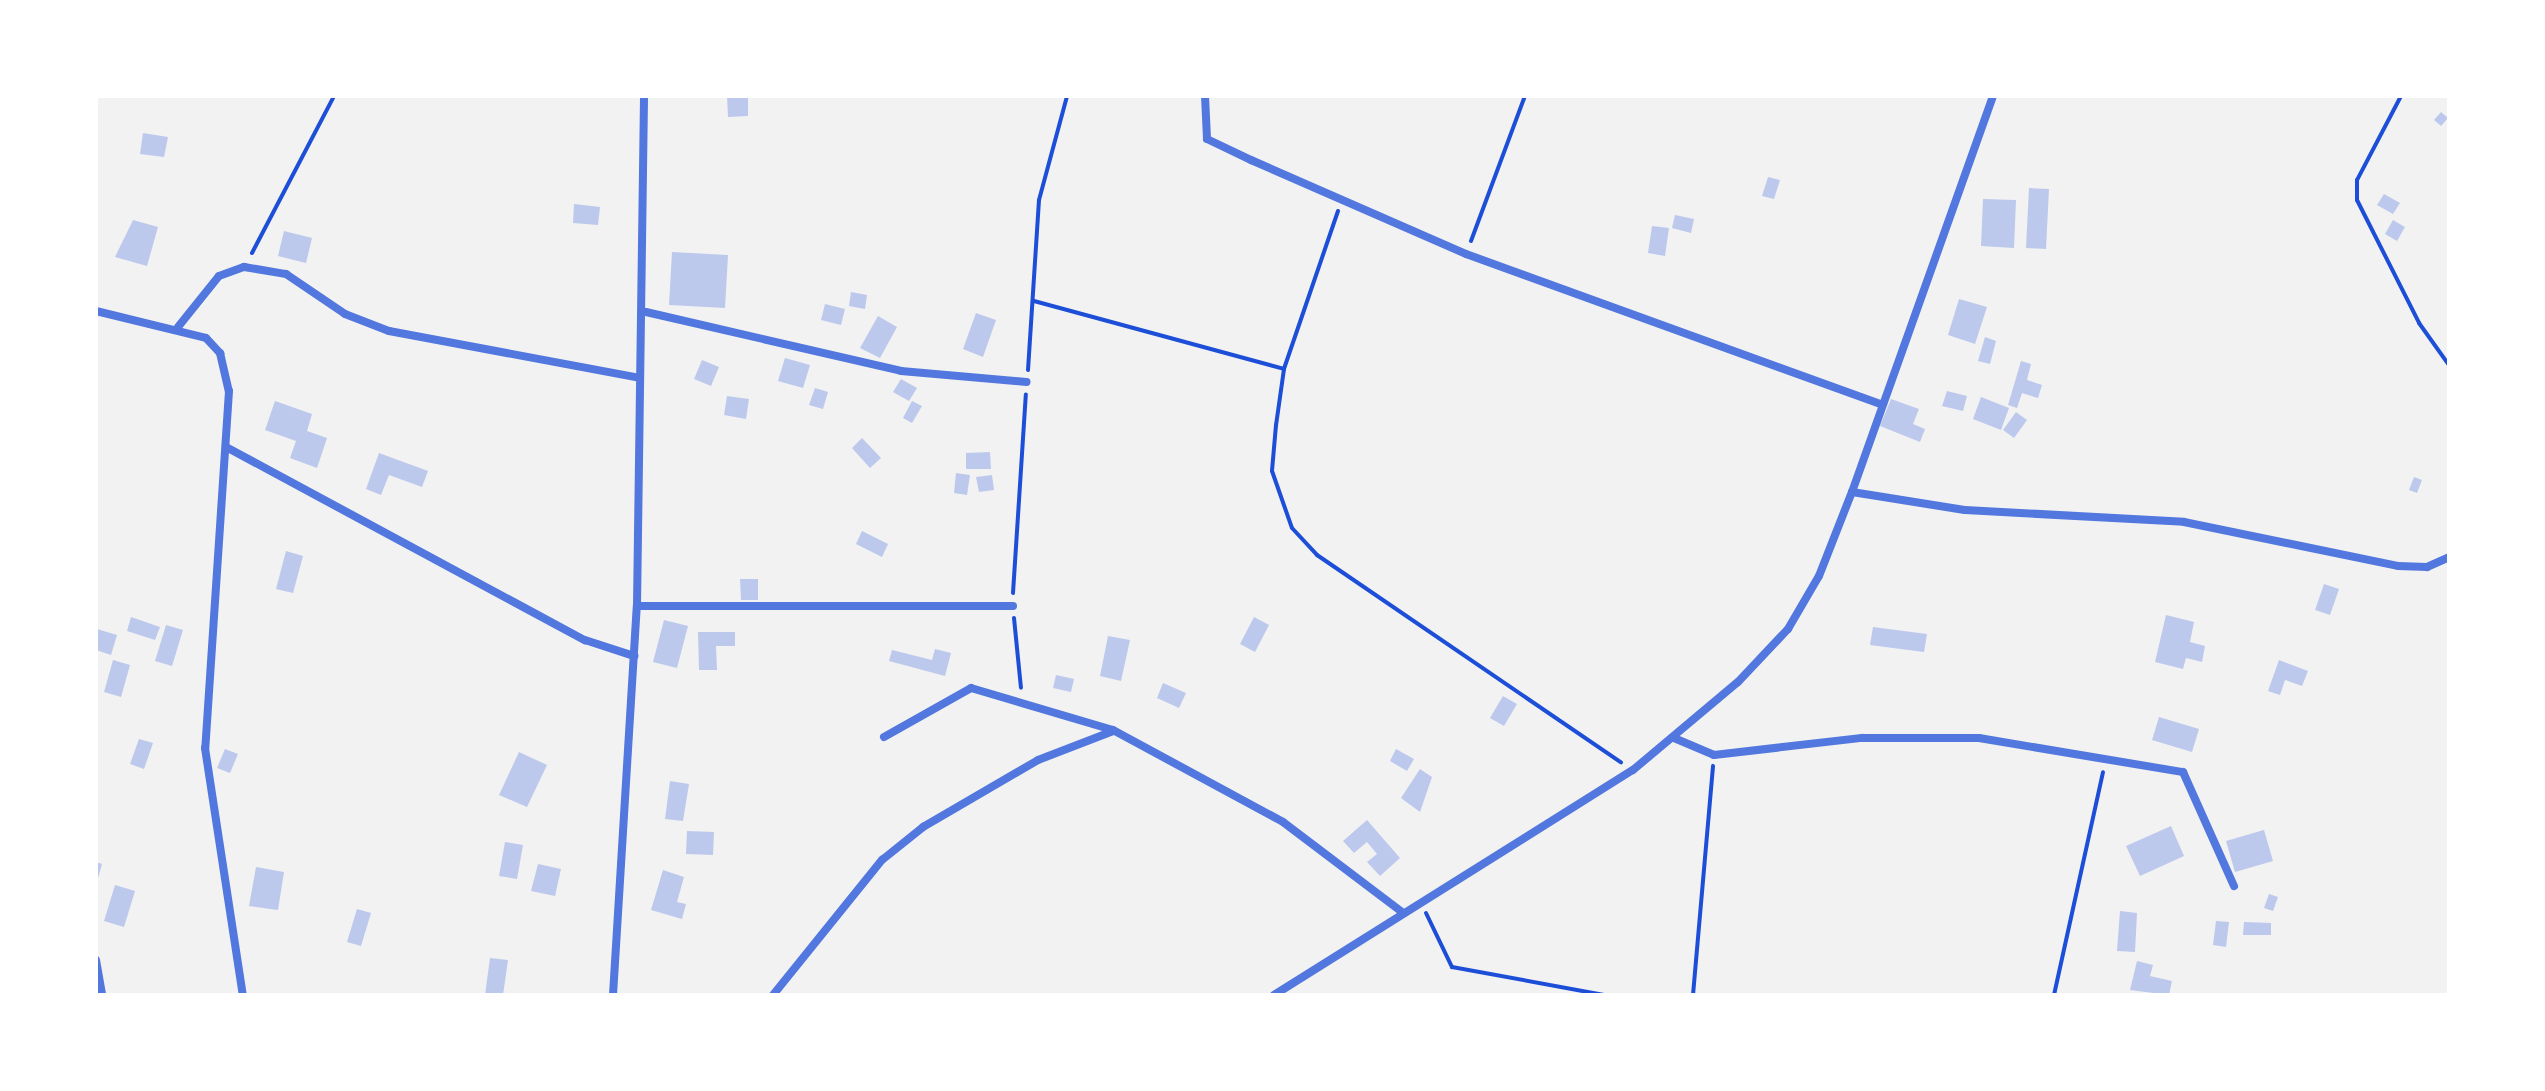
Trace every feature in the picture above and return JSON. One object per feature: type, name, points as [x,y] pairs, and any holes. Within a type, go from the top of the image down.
[{"type":"street","points":[[613,995],[637,606],[640,378],[646,312],[644,96]]},
{"type":"street","points":[[1205,96],[1207,139],[1466,254],[1880,404]]},
{"type":"street","points":[[1274,995],[1420,900],[1633,770],[1674,738],[1788,629],[1819,576],[1852,492],[1880,404],[1993,96]]},
{"type":"street","points":[[178,327],[219,276],[244,267],[286,274],[345,314],[389,331],[640,378]]},
{"type":"street","points":[[96,311],[178,327],[220,353],[229,391],[205,748],[243,995]]},
{"type":"street","points":[[646,312],[901,371],[1027,382]]},
{"type":"street","points":[[226,447],[585,640],[634,656]]},
{"type":"street","points":[[1852,492],[1965,510],[2184,522],[2398,566],[2427,567],[2449,557]]},
{"type":"street","points":[[637,606],[1013,606]]},
{"type":"street","points":[[884,737],[971,688],[1113,730],[1283,822],[1402,912]]},
{"type":"street","points":[[773,995],[882,860],[923,827],[1038,760],[1113,730]]},
{"type":"street","points":[[1674,738],[1714,755],[1900,736],[1979,738],[2183,772],[2234,886]]},
{"type":"street","points":[[97,966],[102,995]]},
{"type":"path","points":[[244,267],[334,96]]},
{"type":"path","points":[[1466,254],[1525,96]]},
{"type":"path","points":[[2401,96],[2357,180],[2357,200],[2419,323],[2449,365]]},
{"type":"path","points":[[1342,200],[1284,369],[1272,471],[1292,528],[1317,555],[1633,770]]},
{"type":"path","points":[[1034,301],[1284,369]]},
{"type":"path","points":[[1693,995],[1714,755]]},
{"type":"path","points":[[2054,995],[2106,758]]},
{"type":"path","points":[[1420,900],[1452,967],[1605,995]]},
{"type":"building","points":[[727,96],[748,96],[748,116],[728,117]]},
{"type":"building","points":[[2441,112],[2448,118],[2441,126],[2434,120]]},
{"type":"building","points":[[143,133],[168,137],[164,157],[140,154]]},
{"type":"building","points":[[1768,177],[1780,180],[1774,199],[1762,196]]},
{"type":"building","points":[[2029,188],[2049,189],[2046,249],[2026,248]]},
{"type":"building","points":[[2384,194],[2400,203],[2393,214],[2377,205]]},
{"type":"building","points":[[1983,199],[2016,200],[2014,248],[1981,246]]},
{"type":"building","points":[[574,204],[600,207],[598,225],[573,223]]},
{"type":"building","points":[[1675,215],[1694,219],[1691,233],[1672,228]]},
{"type":"building","points":[[133,220],[158,227],[147,266],[115,257]]},
{"type":"building","points":[[2393,220],[2405,227],[2397,241],[2385,234]]},
{"type":"building","points":[[1652,226],[1669,228],[1665,256],[1648,253]]},
{"type":"building","points":[[284,231],[312,238],[306,263],[278,256]]},
{"type":"building","points":[[672,252],[728,255],[725,308],[669,305]]},
{"type":"building","points":[[851,292],[867,295],[865,309],[849,306]]},
{"type":"building","points":[[1959,299],[1987,307],[1975,344],[1948,335]]},
{"type":"building","points":[[825,304],[845,309],[841,325],[821,320]]},
{"type":"building","points":[[976,313],[996,320],[983,357],[963,349]]},
{"type":"building","points":[[878,316],[897,327],[880,358],[860,348]]},
{"type":"building","points":[[1985,337],[1996,341],[1990,364],[1978,361]]},
{"type":"building","points":[[785,358],[810,365],[803,388],[778,381]]},
{"type":"building","points":[[702,360],[719,367],[711,386],[694,379]]},
{"type":"building","points":[[2021,361],[2031,364],[2027,380],[2042,385],[2038,398],[2022,393],[2017,408],[2008,405]]},
{"type":"building","points":[[901,379],[917,388],[909,401],[893,392]]},
{"type":"building","points":[[815,388],[828,392],[823,409],[809,405]]},
{"type":"building","points":[[1947,391],[1967,396],[1963,411],[1942,406]]},
{"type":"building","points":[[727,396],[749,399],[746,419],[724,415]]},
{"type":"building","points":[[1981,397],[2009,408],[2001,430],[1973,419]]},
{"type":"building","points":[[1891,399],[1919,409],[1913,424],[1925,429],[1920,442],[1880,426]]},
{"type":"building","points":[[275,401],[312,414],[307,431],[327,438],[317,468],[290,458],[296,441],[265,430]]},
{"type":"building","points":[[912,401],[922,406],[912,423],[903,418]]},
{"type":"building","points":[[2016,412],[2027,420],[2014,438],[2003,430]]},
{"type":"building","points":[[862,438],[881,458],[870,468],[852,448]]},
{"type":"building","points":[[990,452],[991,469],[966,469],[966,453]]},
{"type":"building","points":[[379,453],[428,471],[422,487],[389,475],[381,495],[366,489]]},
{"type":"building","points":[[956,473],[970,475],[967,495],[954,493]]},
{"type":"building","points":[[992,475],[994,490],[979,492],[976,477]]},
{"type":"building","points":[[2414,477],[2422,480],[2417,493],[2409,490]]},
{"type":"building","points":[[862,531],[888,544],[882,557],[856,544]]},
{"type":"building","points":[[286,551],[303,556],[293,593],[276,589]]},
{"type":"building","points":[[740,579],[758,579],[758,600],[741,600]]},
{"type":"building","points":[[2324,584],[2339,589],[2330,615],[2315,610]]},
{"type":"building","points":[[2166,615],[2194,622],[2190,642],[2205,646],[2202,662],[2186,658],[2183,669],[2155,662]]},
{"type":"building","points":[[131,617],[160,627],[155,640],[127,631]]},
{"type":"building","points":[[1254,617],[1269,625],[1255,652],[1240,644]]},
{"type":"building","points":[[664,620],[688,626],[677,668],[653,662]]},
{"type":"building","points":[[166,625],[183,630],[172,666],[155,661]]},
{"type":"building","points":[[1873,627],[1927,634],[1924,652],[1870,645]]},
{"type":"building","points":[[97,629],[117,635],[111,655],[96,650]]},
{"type":"building","points":[[698,632],[735,632],[735,646],[716,646],[717,670],[699,670]]},
{"type":"building","points":[[1108,636],[1130,640],[1121,681],[1100,676]]},
{"type":"building","points":[[935,649],[951,653],[945,676],[889,661],[892,650],[932,660]]},
{"type":"building","points":[[113,660],[130,665],[121,697],[104,692]]},
{"type":"building","points":[[2279,660],[2308,671],[2302,686],[2285,680],[2280,695],[2268,691]]},
{"type":"building","points":[[1056,675],[1074,679],[1071,692],[1053,688]]},
{"type":"building","points":[[1163,683],[1186,693],[1179,708],[1157,698]]},
{"type":"building","points":[[1503,696],[1517,704],[1504,726],[1490,718]]},
{"type":"building","points":[[2159,717],[2199,729],[2192,752],[2152,740]]},
{"type":"building","points":[[139,739],[153,743],[144,769],[130,764]]},
{"type":"building","points":[[225,749],[238,754],[230,773],[217,768]]},
{"type":"building","points":[[1396,749],[1414,759],[1407,771],[1390,761]]},
{"type":"building","points":[[519,752],[547,765],[527,807],[499,795]]},
{"type":"building","points":[[1420,769],[1432,777],[1420,812],[1401,798]]},
{"type":"building","points":[[670,781],[689,784],[683,821],[665,819]]},
{"type":"building","points":[[1367,820],[1400,858],[1380,876],[1367,862],[1377,854],[1367,842],[1354,853],[1343,841]]},
{"type":"building","points":[[2171,826],[2184,856],[2140,876],[2126,846]]},
{"type":"building","points":[[2264,830],[2273,861],[2235,872],[2226,841]]},
{"type":"building","points":[[687,831],[714,832],[713,855],[686,854]]},
{"type":"building","points":[[505,842],[523,845],[517,879],[499,876]]},
{"type":"building","points":[[96,862],[102,864],[97,882],[96,882]]},
{"type":"building","points":[[538,864],[561,869],[555,896],[531,891]]},
{"type":"building","points":[[256,867],[284,872],[278,910],[249,906]]},
{"type":"building","points":[[663,870],[684,877],[677,902],[686,904],[682,919],[651,910]]},
{"type":"building","points":[[115,885],[135,891],[124,927],[104,921]]},
{"type":"building","points":[[2269,894],[2278,897],[2273,911],[2264,908]]},
{"type":"building","points":[[357,909],[371,913],[361,946],[347,942]]},
{"type":"building","points":[[2120,911],[2137,913],[2135,952],[2117,951]]},
{"type":"building","points":[[2216,921],[2229,922],[2226,947],[2213,945]]},
{"type":"building","points":[[2244,922],[2271,923],[2271,935],[2243,935]]},
{"type":"building","points":[[490,958],[508,960],[503,995],[485,995]]},
{"type":"building","points":[[2137,961],[2153,965],[2150,976],[2172,981],[2169,995],[2130,990]]}]
